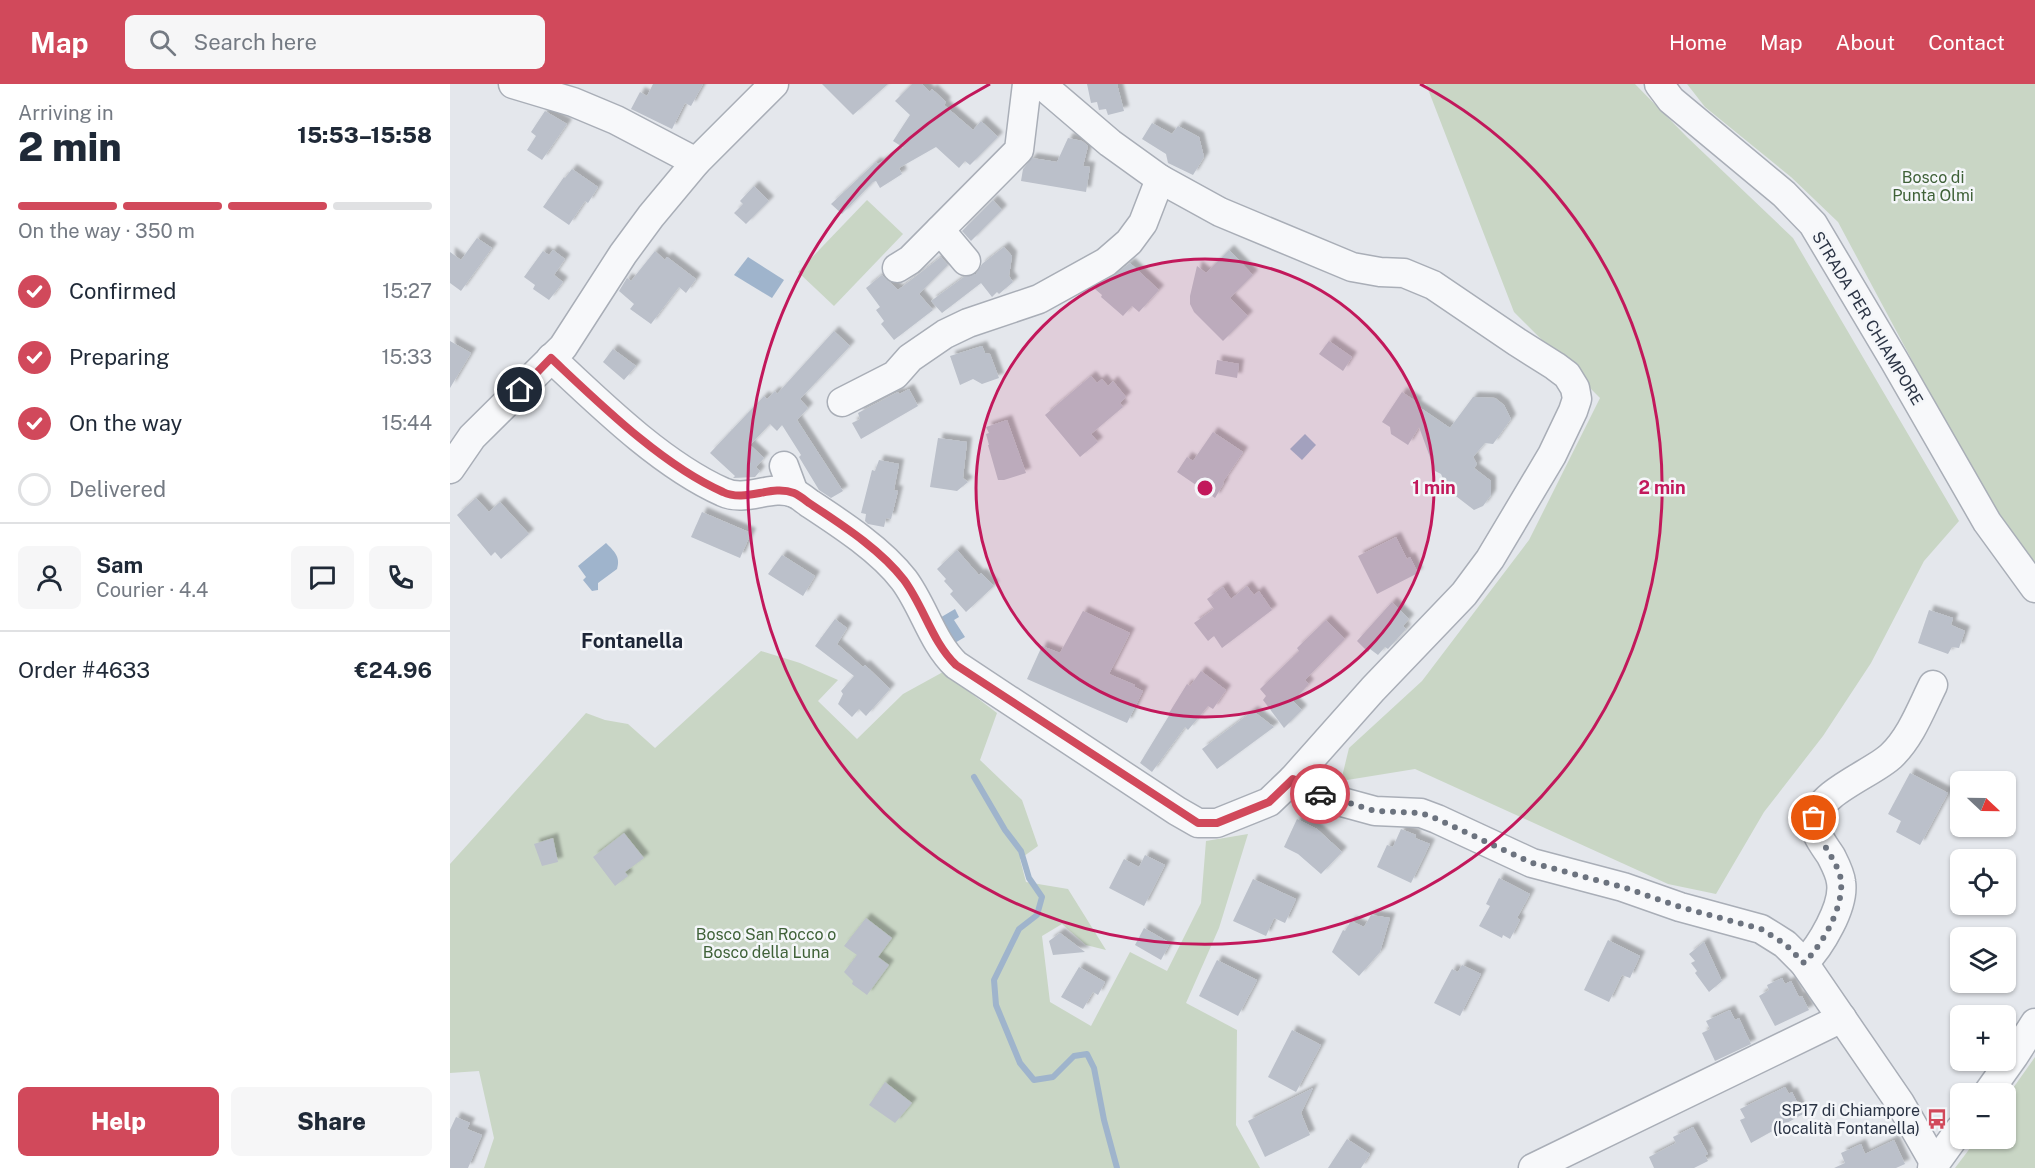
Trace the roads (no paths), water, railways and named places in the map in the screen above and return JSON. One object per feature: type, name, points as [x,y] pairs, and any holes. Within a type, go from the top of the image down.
[{"type":"street","points":[[513,84],[573,102],[616,120],[696,162]]},
{"type":"street","points":[[450,470],[472,437],[563,347],[623,254],[696,162],[774,84]]},
{"type":"street","points":[[897,268],[910,260],[1019,150],[1027,84]]},
{"type":"street","points":[[551,358],[603,406],[681,468],[724,493],[745,497],[781,491],[794,493],[854,535],[904,580],[945,655],[956,665],[1177,811],[1198,823],[1217,823],[1269,802],[1464,594],[1490,559],[1552,455],[1574,411],[1575,388],[1567,375],[1433,285],[1404,273],[1361,269],[1333,260],[1220,212],[1160,179],[1110,143],[1041,84]]},
{"type":"street","name":"STRADA PER CHIAMPORE","points":[[1659,84],[1671,100],[1784,194],[1813,224],[1987,522],[2035,588]]},
{"type":"street","points":[[842,402],[895,375],[910,358],[945,334],[968,323],[1039,299],[1106,262],[1130,242],[1143,223],[1160,179]]},
{"type":"street","points":[[940,230],[966,261]]},
{"type":"street","points":[[784,466],[794,493]]},
{"type":"street","points":[[1804,963],[1825,937],[1836,912],[1842,884],[1817,834],[1814,818],[1824,802],[1839,789],[1870,772],[1892,755],[1910,732],[1933,685]]},
{"type":"street","points":[[1293,779],[1322,795],[1375,811],[1421,813],[1532,863],[1623,887],[1680,907],[1761,929],[1785,944],[1804,963],[1900,1103],[1933,1166],[1950,1143]]},
{"type":"street","points":[[1533,1168],[1842,1018]]},
{"type":"street","points":[[1995,1083],[2035,1023]]},
{"type":"water","points":[[748,257],[784,280],[772,298],[734,275]]},
{"type":"water","points":[[1305,434],[1316,445],[1302,460],[1290,449]]},
{"type":"water","points":[[606,543],[617,558],[617,569],[598,583],[598,590],[592,591],[583,580],[586,577],[578,566]]},
{"type":"water","points":[[955,609],[959,617],[954,620],[965,637],[953,644],[938,619]]},
{"type":"waterway","points":[[974,777],[1005,830],[1021,851],[1029,878],[1042,897],[1037,915],[1019,929],[994,980],[996,1005],[1020,1063],[1034,1080],[1053,1077],[1074,1056],[1087,1054],[1094,1068],[1104,1120],[1117,1168]]},
{"type":"place","name":"SP17 di Chiampore (località Fontanella)","points":[[1937,1119]]},
{"type":"district","name":"Fontanella","points":[[632,641]]},
{"type":"park label","name":"Bosco di Punta Olmi","points":[[1933,186]]},
{"type":"park label","name":"Bosco San Rocco o Bosco della Luna","points":[[766,943]]}]
